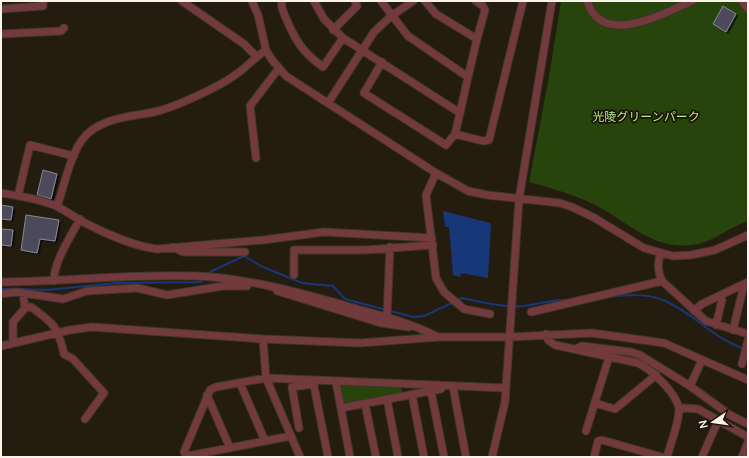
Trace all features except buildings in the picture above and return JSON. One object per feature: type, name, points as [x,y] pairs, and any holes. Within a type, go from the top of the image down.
[{"type":"street","points":[[1,8],[43,6],[43,1]]},
{"type":"street","points":[[182,1],[244,44],[256,56]]},
{"type":"street","points":[[252,1],[258,15],[266,50],[286,76],[436,173],[459,186],[476,194],[560,204],[572,207],[593,217],[644,248],[660,254],[673,256],[703,253],[748,235]]},
{"type":"street","points":[[282,1],[281,6],[292,33],[299,45],[307,55],[323,67],[343,38]]},
{"type":"street","points":[[314,1],[324,19],[333,30],[343,38],[460,113]]},
{"type":"street","points":[[333,30],[357,6],[355,1]]},
{"type":"street","points":[[381,1],[402,30],[416,43],[468,77]]},
{"type":"street","points":[[328,103],[374,32],[392,16],[413,1]]},
{"type":"street","points":[[425,1],[436,14],[476,39]]},
{"type":"street","points":[[382,62],[364,93],[446,145],[455,134],[476,39],[485,10],[476,1]]},
{"type":"street","points":[[455,134],[486,142],[489,140],[523,1]]},
{"type":"street","points":[[492,457],[503,416],[506,388],[519,199],[552,1]]},
{"type":"street","points":[[587,1],[590,10],[600,20],[608,25],[615,26],[645,20],[692,1]]},
{"type":"street","points":[[742,1],[748,9]]},
{"type":"street","points":[[1,34],[61,31],[64,28]]},
{"type":"street","points":[[57,206],[74,156],[82,140],[101,125],[134,115],[155,112],[184,101],[230,79],[256,56],[266,50]]},
{"type":"street","points":[[256,158],[250,106],[279,68]]},
{"type":"street","points":[[18,196],[30,145],[74,156]]},
{"type":"street","points":[[436,173],[426,195],[433,241],[436,278],[444,292],[464,309],[490,314]]},
{"type":"street","points":[[1,194],[18,196],[57,206],[126,241],[143,247],[157,249],[256,241],[324,232],[433,241]]},
{"type":"street","points":[[54,281],[54,270],[58,260],[80,219]]},
{"type":"street","points":[[294,275],[294,250],[365,250],[433,241]]},
{"type":"street","points":[[173,247],[183,252],[245,252]]},
{"type":"street","points":[[387,317],[390,247]]},
{"type":"street","points":[[660,254],[658,274],[662,281],[694,311],[706,321],[748,334]]},
{"type":"street","points":[[1,282],[195,276],[228,279],[270,285],[387,317],[419,328],[439,337]]},
{"type":"street","points":[[531,312],[662,281]]},
{"type":"street","points":[[694,311],[702,304],[748,282]]},
{"type":"street","points":[[1,294],[23,293],[63,299],[87,291],[137,288],[167,295],[223,286],[248,286],[276,291],[380,323],[419,328]]},
{"type":"street","points":[[733,330],[743,289]]},
{"type":"street","points":[[23,293],[25,308]]},
{"type":"street","points":[[716,325],[722,300]]},
{"type":"street","points":[[13,343],[13,322],[25,308],[31,307],[49,320],[58,332],[64,354],[73,360],[104,393],[85,419]]},
{"type":"street","points":[[1,346],[58,332],[92,327],[263,339],[360,343],[439,337],[509,337],[546,334],[592,333],[664,343],[748,380]]},
{"type":"street","points":[[546,334],[548,340],[555,345],[638,363],[646,366],[656,375],[676,401],[679,410],[667,457]]},
{"type":"street","points":[[263,339],[266,378],[300,457]]},
{"type":"street","points":[[742,364],[748,340]]},
{"type":"street","points":[[576,350],[582,346],[631,352],[650,360],[690,386],[730,415],[748,424]]},
{"type":"street","points":[[586,431],[609,357]]},
{"type":"street","points":[[690,386],[702,360]]},
{"type":"street","points":[[595,403],[614,409],[656,375]]},
{"type":"street","points":[[291,436],[188,456],[184,452],[207,396],[210,390],[216,387],[266,378],[314,382],[506,388]]},
{"type":"street","points":[[299,428],[292,387],[314,382]]},
{"type":"street","points":[[314,382],[328,457]]},
{"type":"street","points":[[336,382],[350,457]]},
{"type":"street","points":[[240,383],[265,441]]},
{"type":"street","points":[[341,408],[453,387]]},
{"type":"street","points":[[453,387],[466,457]]},
{"type":"street","points":[[431,391],[444,457]]},
{"type":"street","points":[[412,394],[424,457]]},
{"type":"street","points":[[207,396],[230,448]]},
{"type":"street","points":[[387,399],[398,457]]},
{"type":"street","points":[[365,404],[376,457]]},
{"type":"street","points":[[679,410],[684,408],[698,409],[748,437]]},
{"type":"street","points":[[702,457],[718,421]]},
{"type":"street","points":[[594,457],[598,441],[602,440],[662,457]]},
{"type":"street","points":[[742,457],[748,442]]},
{"type":"green space","name":"光陵グリーンパーク","points":[[561,1],[748,1],[748,221],[700,244],[678,245],[664,243],[640,232],[585,200],[529,182],[549,77]]},
{"type":"green space","points":[[340,385],[401,387],[403,394],[344,404]]},
{"type":"water","points":[[443,211],[490,223],[488,278],[461,273],[460,277],[453,275],[449,227],[445,227]]},
{"type":"waterway","points":[[207,275],[212,271],[244,256],[263,267],[302,283],[333,286],[345,299],[413,317],[424,316],[454,302]]},
{"type":"waterway","points":[[21,289],[46,290],[117,283],[201,282],[205,278]]},
{"type":"waterway","points":[[1,289],[13,289]]},
{"type":"waterway","points":[[608,297],[643,295],[663,300],[684,311],[723,339],[745,349]]},
{"type":"waterway","points":[[458,300],[462,298],[509,306],[524,306],[556,300],[568,300]]}]
